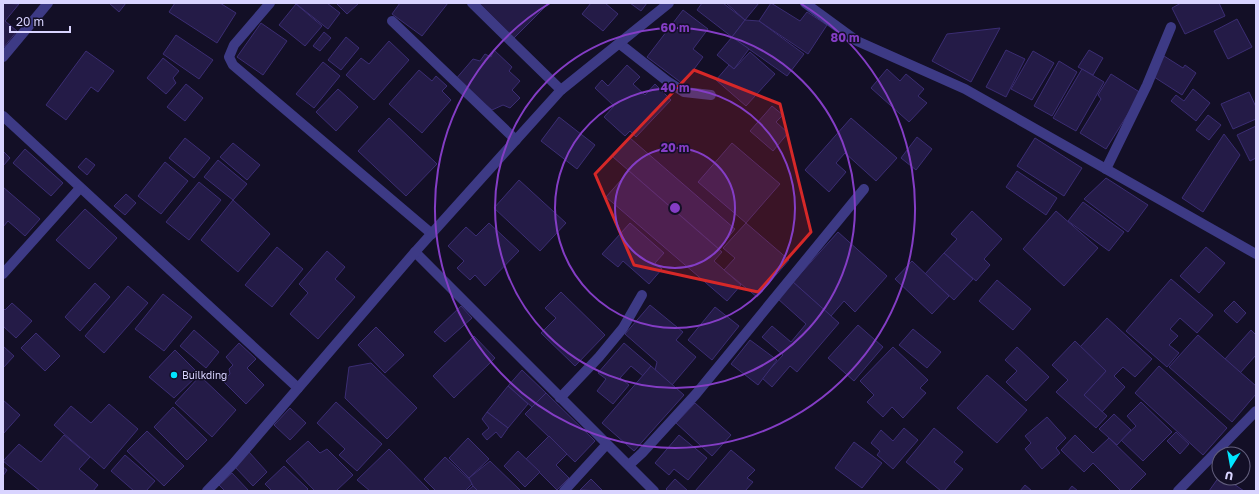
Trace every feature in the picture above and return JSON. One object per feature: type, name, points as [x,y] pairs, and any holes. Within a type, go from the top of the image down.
[{"type":"street","points":[[3,57],[48,3]]},
{"type":"street","points":[[270,3],[234,45],[229,57],[233,65],[432,234]]},
{"type":"street","points":[[472,3],[562,90]]},
{"type":"street","points":[[207,491],[233,464],[415,252],[562,90],[669,3]]},
{"type":"street","points":[[805,3],[857,41],[965,89],[1256,254]]},
{"type":"street","points":[[392,21],[516,140]]},
{"type":"street","points":[[1106,169],[1136,109],[1171,27]]},
{"type":"street","points":[[620,44],[667,81],[684,92],[711,95]]},
{"type":"street","points":[[3,116],[298,388]]},
{"type":"street","points":[[3,274],[80,188]]},
{"type":"street","points":[[629,465],[642,453],[696,394],[864,188]]},
{"type":"street","points":[[415,252],[606,445],[629,465],[654,491]]},
{"type":"street","points":[[560,398],[599,357],[623,328],[642,295]]},
{"type":"street","points":[[1178,491],[1256,411]]},
{"type":"street","points":[[564,491],[606,445]]},
{"type":"highlighted area","points":[[694,70],[780,104],[811,232],[758,292],[634,265],[595,174]]},
{"type":"building","points":[[3,3],[19,4],[5,21],[17,31],[4,47]]},
{"type":"building","points":[[109,3],[126,3],[119,12]]},
{"type":"building","points":[[175,3],[220,3],[236,13],[217,43],[169,12]]},
{"type":"building","points":[[295,3],[327,3],[340,13],[328,29]]},
{"type":"building","points":[[336,3],[359,3],[347,14]]},
{"type":"building","points":[[400,3],[448,3],[422,36],[392,14]]},
{"type":"building","points":[[479,3],[549,3],[514,38]]},
{"type":"building","points":[[591,3],[605,3],[618,14],[603,31],[582,14]]},
{"type":"building","points":[[630,3],[647,3],[641,11]]},
{"type":"building","points":[[702,3],[723,3],[745,20],[732,37],[697,10]]},
{"type":"building","points":[[726,3],[759,3],[745,20]]},
{"type":"building","points":[[771,3],[800,21],[807,12],[827,25],[808,54],[759,21]]},
{"type":"building","points":[[1181,3],[1219,3],[1225,16],[1185,34],[1172,8]]},
{"type":"building","points":[[296,4],[322,26],[305,46],[279,25]]},
{"type":"building","points":[[683,10],[708,29],[693,49],[703,57],[683,84],[647,57]]},
{"type":"building","points":[[1237,19],[1252,47],[1228,59],[1214,31]]},
{"type":"building","points":[[745,20],[759,21],[804,54],[787,76],[732,37]]},
{"type":"building","points":[[261,23],[287,41],[263,75],[237,57]]},
{"type":"building","points":[[1000,28],[971,82],[932,61],[947,34]]},
{"type":"building","points":[[324,32],[331,38],[320,51],[313,46]]},
{"type":"building","points":[[176,35],[213,60],[199,79],[163,54]]},
{"type":"building","points":[[346,37],[359,48],[341,70],[328,60]]},
{"type":"building","points":[[732,37],[749,49],[734,69],[717,55]]},
{"type":"building","points":[[389,41],[409,60],[374,100],[346,75],[361,58],[369,64]]},
{"type":"building","points":[[494,50],[512,67],[509,71],[520,81],[512,90],[520,98],[510,108],[503,105],[492,110],[455,80],[473,59],[480,61],[485,54],[491,57]]},
{"type":"building","points":[[1006,50],[1025,59],[1006,97],[986,87]]},
{"type":"building","points":[[1089,50],[1103,58],[1093,75],[1078,67]]},
{"type":"building","points":[[86,51],[114,71],[98,92],[91,87],[66,120],[46,105]]},
{"type":"building","points":[[1033,51],[1054,63],[1032,100],[1011,89]]},
{"type":"building","points":[[750,52],[775,74],[746,106],[716,80],[729,65],[734,69]]},
{"type":"building","points":[[1164,56],[1183,68],[1185,65],[1196,73],[1182,95],[1151,75]]},
{"type":"building","points":[[163,58],[179,71],[173,78],[176,83],[166,94],[147,78]]},
{"type":"building","points":[[1059,61],[1077,72],[1052,116],[1034,106]]},
{"type":"building","points":[[323,62],[340,76],[314,108],[296,94]]},
{"type":"building","points":[[627,65],[640,77],[633,84],[645,95],[655,84],[671,100],[636,137],[630,131],[625,136],[604,117],[614,106],[595,88],[602,80],[608,86]]},
{"type":"building","points":[[887,69],[900,81],[906,74],[924,89],[918,96],[927,103],[909,122],[871,88]]},
{"type":"building","points":[[1082,69],[1104,82],[1076,131],[1053,118]]},
{"type":"building","points":[[419,70],[432,81],[436,76],[447,86],[442,91],[451,100],[422,133],[389,104]]},
{"type":"building","points":[[1111,74],[1141,93],[1106,149],[1080,133],[1101,99],[1098,95]]},
{"type":"building","points":[[186,84],[203,98],[185,121],[167,107]]},
{"type":"building","points":[[338,89],[358,107],[336,131],[316,112]]},
{"type":"building","points":[[1193,89],[1210,103],[1196,121],[1171,101],[1176,95],[1184,101]]},
{"type":"building","points":[[1249,92],[1256,107],[1256,119],[1233,129],[1221,104]]},
{"type":"building","points":[[772,106],[783,115],[776,122],[788,133],[773,151],[750,131]]},
{"type":"building","points":[[1208,115],[1221,125],[1209,140],[1196,130]]},
{"type":"building","points":[[559,117],[595,145],[577,169],[541,141]]},
{"type":"building","points":[[389,118],[437,164],[406,196],[358,151]]},
{"type":"building","points":[[851,118],[897,158],[876,181],[845,153],[836,163],[846,172],[829,192],[805,170]]},
{"type":"building","points":[[1256,126],[1256,158],[1250,161],[1237,135]]},
{"type":"building","points":[[1224,134],[1240,155],[1203,212],[1182,198]]},
{"type":"building","points":[[917,137],[932,149],[916,170],[901,158]]},
{"type":"building","points":[[185,138],[210,158],[194,178],[169,158]]},
{"type":"building","points":[[630,138],[735,229],[719,249],[613,157]]},
{"type":"building","points":[[1035,138],[1082,168],[1064,196],[1017,166]]},
{"type":"building","points":[[233,143],[260,165],[247,180],[220,157]]},
{"type":"building","points":[[732,143],[780,184],[746,223],[698,182]]},
{"type":"building","points":[[25,149],[63,183],[51,196],[13,163]]},
{"type":"building","points":[[3,151],[10,158],[3,166]]},
{"type":"building","points":[[86,158],[95,165],[87,175],[78,167]]},
{"type":"building","points":[[218,160],[247,184],[233,200],[204,177]]},
{"type":"building","points":[[165,162],[188,181],[161,214],[138,196]]},
{"type":"building","points":[[629,171],[722,252],[714,261],[741,285],[727,301],[606,197]]},
{"type":"building","points":[[1017,171],[1057,198],[1046,215],[1006,187]]},
{"type":"building","points":[[1106,178],[1148,205],[1128,232],[1084,199]]},
{"type":"building","points":[[519,180],[566,223],[540,251],[494,208]]},
{"type":"building","points":[[199,182],[221,200],[189,240],[166,222]]},
{"type":"building","points":[[3,187],[40,219],[25,236],[8,221],[3,227]]},
{"type":"building","points":[[126,194],[136,203],[125,215],[114,206]]},
{"type":"building","points":[[233,200],[270,234],[238,272],[201,240]]},
{"type":"building","points":[[1083,202],[1124,232],[1109,251],[1068,221]]},
{"type":"building","points":[[85,209],[117,238],[89,269],[56,240]]},
{"type":"building","points":[[972,211],[1002,239],[984,259],[990,265],[976,281],[944,253],[957,239],[951,234]]},
{"type":"building","points":[[1056,211],[1098,248],[1064,286],[1023,249]]},
{"type":"building","points":[[489,223],[519,251],[485,286],[475,275],[470,280],[457,268],[464,261],[448,246],[466,227],[476,236]]},
{"type":"building","points":[[630,223],[664,253],[655,263],[662,269],[649,284],[623,261],[618,267],[602,254]]},
{"type":"building","points":[[746,223],[789,260],[757,297],[724,270],[735,258],[723,248]]},
{"type":"building","points":[[838,232],[887,276],[855,312],[844,301],[831,316],[793,282]]},
{"type":"building","points":[[277,247],[303,269],[272,307],[245,285]]},
{"type":"building","points":[[1206,247],[1225,263],[1199,293],[1180,276]]},
{"type":"building","points":[[327,251],[345,267],[335,279],[355,297],[318,339],[290,314],[308,293],[299,284]]},
{"type":"building","points":[[944,253],[973,279],[954,300],[925,274]]},
{"type":"building","points":[[912,261],[949,296],[932,314],[895,279]]},
{"type":"building","points":[[1171,279],[1213,315],[1197,333],[1180,318],[1170,329],[1178,336],[1169,345],[1179,353],[1167,367],[1126,331]]},
{"type":"building","points":[[997,280],[1031,309],[1013,330],[979,301]]},
{"type":"building","points":[[793,282],[839,323],[797,372],[790,366],[772,387],[762,378],[783,355],[762,337],[772,326],[791,342],[806,324],[778,299]]},
{"type":"building","points":[[95,283],[110,297],[80,331],[65,317]]},
{"type":"building","points":[[128,286],[148,303],[104,353],[85,336]]},
{"type":"building","points":[[561,292],[605,335],[575,366],[541,333],[556,318],[545,308]]},
{"type":"building","points":[[163,294],[192,317],[164,351],[135,329]]},
{"type":"building","points":[[1234,301],[1246,313],[1237,323],[1224,311]]},
{"type":"building","points":[[12,303],[32,321],[16,338],[3,326],[3,308],[5,310]]},
{"type":"building","points":[[650,305],[683,332],[676,340],[696,357],[672,385],[655,370],[657,362],[625,334]]},
{"type":"building","points":[[461,306],[472,318],[445,342],[434,332]]},
{"type":"building","points":[[715,307],[739,326],[712,360],[688,340]]},
{"type":"building","points":[[1107,318],[1152,359],[1135,377],[1123,367],[1114,376],[1125,387],[1102,412],[1084,395],[1106,371],[1080,347]]},
{"type":"building","points":[[858,325],[883,347],[854,381],[828,358]]},
{"type":"building","points":[[376,327],[404,355],[385,373],[358,345]]},
{"type":"building","points":[[913,329],[941,352],[927,368],[899,345]]},
{"type":"building","points":[[194,330],[219,352],[206,368],[180,346]]},
{"type":"building","points":[[1251,330],[1256,335],[1256,355],[1240,373],[1225,359]]},
{"type":"building","points":[[36,333],[60,356],[45,371],[21,348]]},
{"type":"building","points":[[1198,335],[1256,386],[1256,394],[1232,422],[1169,367]]},
{"type":"building","points":[[474,336],[495,358],[454,398],[433,376]]},
{"type":"building","points":[[750,340],[777,360],[758,385],[731,364]]},
{"type":"building","points":[[1075,341],[1106,371],[1084,395],[1107,416],[1096,428],[1056,392],[1068,380],[1052,365]]},
{"type":"building","points":[[239,343],[256,359],[247,368],[264,385],[246,404],[223,381],[230,374],[229,369],[233,365],[226,357]]},
{"type":"building","points":[[624,343],[651,366],[643,376],[631,366],[620,378],[629,385],[613,404],[597,391],[606,379],[598,373]]},
{"type":"building","points":[[3,346],[14,356],[3,368]]},
{"type":"building","points":[[893,347],[928,380],[920,388],[926,393],[903,418],[892,407],[883,417],[867,402],[874,395],[860,381]]},
{"type":"building","points":[[1017,347],[1049,377],[1026,401],[1006,382],[1017,371],[1005,360]]},
{"type":"building","name":"Builkding","points":[[175,350],[199,374],[174,398],[149,377]]},
{"type":"building","points":[[371,363],[417,408],[387,439],[345,398],[349,367]]},
{"type":"building","points":[[651,366],[684,395],[634,451],[602,423]]},
{"type":"building","points":[[1159,366],[1227,428],[1203,455],[1135,393]]},
{"type":"building","points":[[522,370],[546,393],[532,407],[508,386]]},
{"type":"building","points":[[987,375],[1027,410],[997,443],[957,408]]},
{"type":"building","points":[[200,376],[236,410],[212,437],[175,403]]},
{"type":"building","points":[[508,386],[528,404],[508,428],[487,412]]},
{"type":"building","points":[[546,393],[595,441],[575,462],[525,414]]},
{"type":"building","points":[[3,400],[20,415],[3,434]]},
{"type":"building","points":[[336,402],[382,444],[357,471],[339,455],[345,449],[317,423]]},
{"type":"building","points":[[1141,402],[1172,432],[1143,461],[1121,440],[1136,426],[1127,416]]},
{"type":"building","points":[[695,403],[731,435],[712,456],[676,423]]},
{"type":"building","points":[[109,404],[138,429],[104,469],[54,425],[71,406],[91,423]]},
{"type":"building","points":[[173,407],[207,440],[187,460],[154,427]]},
{"type":"building","points":[[290,408],[306,423],[290,440],[274,425]]},
{"type":"building","points":[[487,412],[508,428],[501,438],[496,432],[487,440],[482,434],[489,428],[482,419]]},
{"type":"building","points":[[1114,414],[1131,430],[1117,445],[1099,429]]},
{"type":"building","points":[[1047,417],[1066,438],[1056,448],[1060,453],[1042,469],[1025,449],[1031,443],[1025,436]]},
{"type":"building","points":[[904,428],[918,440],[893,469],[877,455],[880,451],[871,443],[881,430],[893,441]]},
{"type":"building","points":[[934,428],[963,452],[954,462],[963,469],[944,491],[941,491],[906,462]]},
{"type":"building","points":[[147,431],[184,466],[164,486],[127,451]]},
{"type":"building","points":[[1176,432],[1189,444],[1180,454],[1167,441]]},
{"type":"building","points":[[64,435],[90,457],[79,469],[98,485],[93,491],[40,491],[3,461],[19,444],[41,462]]},
{"type":"building","points":[[679,435],[707,458],[688,480],[674,469],[669,475],[655,463]]},
{"type":"building","points":[[1075,435],[1093,453],[1109,438],[1146,474],[1129,491],[1121,491],[1093,463],[1084,472],[1061,450]]},
{"type":"building","points":[[549,436],[567,454],[556,465],[569,478],[557,490],[526,459]]},
{"type":"building","points":[[468,438],[489,459],[469,478],[449,458]]},
{"type":"building","points":[[308,441],[320,453],[327,449],[353,475],[336,491],[315,491],[286,461]]},
{"type":"building","points":[[854,442],[882,463],[862,488],[835,468]]},
{"type":"building","points":[[389,449],[430,491],[370,491],[357,480]]},
{"type":"building","points":[[731,450],[755,470],[747,478],[753,482],[745,491],[695,491]]},
{"type":"building","points":[[518,451],[540,472],[525,487],[504,466]]},
{"type":"building","points":[[249,452],[267,472],[253,486],[234,466]]},
{"type":"building","points":[[125,455],[155,481],[146,491],[134,491],[111,471]]},
{"type":"building","points":[[445,457],[473,483],[465,491],[436,491],[424,479]]},
{"type":"building","points":[[490,461],[521,491],[478,491],[473,486],[469,478]]},
{"type":"building","points":[[284,466],[308,489],[306,491],[272,491],[265,484]]},
{"type":"building","points":[[3,467],[7,470],[3,476]]},
{"type":"building","points":[[232,473],[249,491],[225,491],[219,485]]},
{"type":"building","points":[[591,479],[603,491],[580,490]]},
{"type":"building","points":[[675,479],[688,491],[668,491],[666,489]]},
{"type":"building","points":[[1025,485],[1032,491],[1020,491]]},
{"type":"building","points":[[473,486],[478,491],[467,491]]},
{"type":"building","points":[[1072,486],[1078,491],[1068,491]]},
{"type":"building","points":[[1213,486],[1237,486],[1244,491],[1209,491]]},
{"type":"place","name":"Builkding","points":[[174,375]]}]
